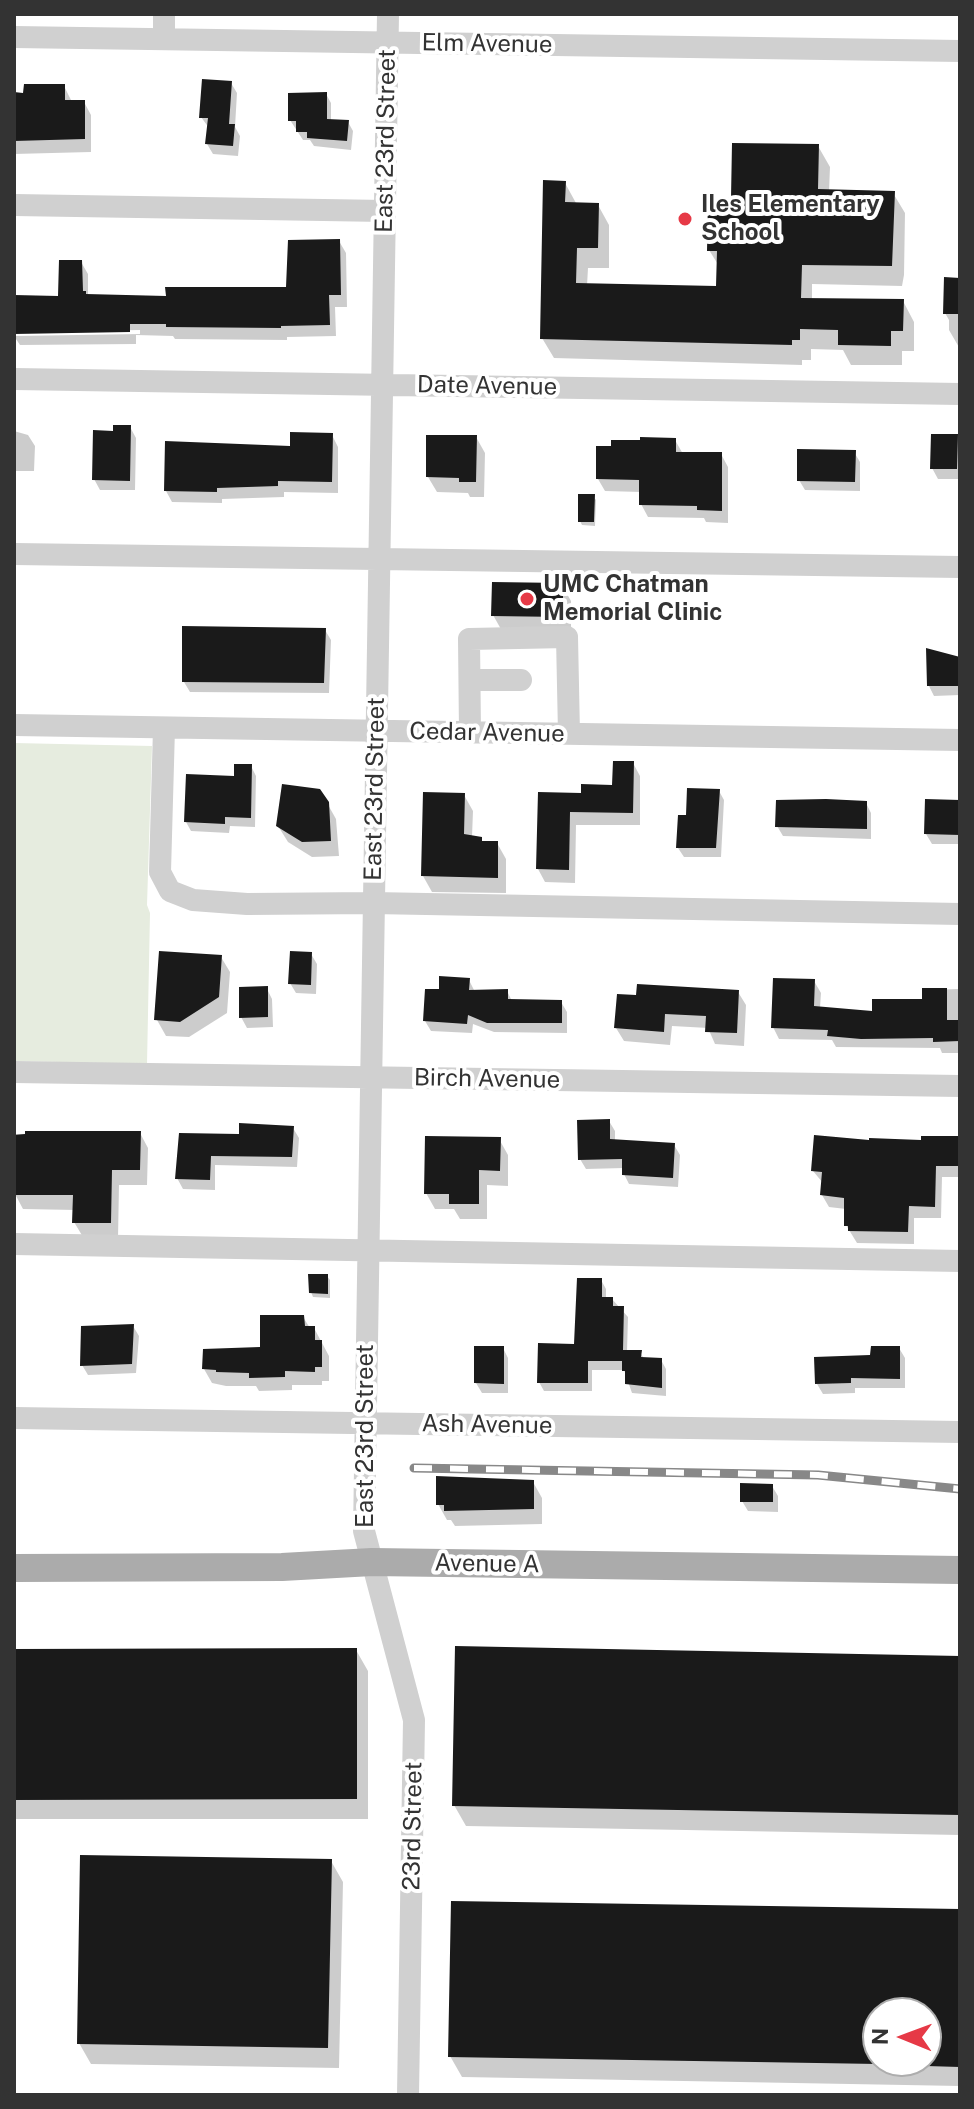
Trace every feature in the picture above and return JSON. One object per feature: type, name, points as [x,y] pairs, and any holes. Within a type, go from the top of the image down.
[{"type":"main road","name":"Avenue A","points":[[14,1568],[282,1567],[372,1562],[960,1570]]},
{"type":"street","points":[[164,14],[164,39]]},
{"type":"street","name":"East 23rd Street","points":[[372,1562],[364,1531],[365,1423],[388,14]]},
{"type":"street","name":"Elm Avenue","points":[[14,37],[960,51]]},
{"type":"street","points":[[14,205],[385,211]]},
{"type":"street","name":"Date Avenue","points":[[14,379],[960,394]]},
{"type":"street","points":[[14,554],[960,567]]},
{"type":"street","points":[[470,733],[469,639],[567,637],[569,734]]},
{"type":"street","points":[[470,680],[521,680]]},
{"type":"street","name":"Cedar Avenue","points":[[14,725],[960,740]]},
{"type":"street","points":[[164,728],[160,872],[170,891],[193,900],[960,914]]},
{"type":"street","name":"Birch Avenue","points":[[14,1072],[960,1086]]},
{"type":"street","points":[[14,1244],[960,1261]]},
{"type":"street","name":"Ash Avenue","points":[[14,1418],[960,1432]]},
{"type":"street","name":"23rd Street","points":[[372,1562],[414,1720],[408,2095]]},
{"type":"shaded area","points":[[14,743],[152,746],[147,905],[150,913],[147,1064],[14,1061]]},
{"type":"building","points":[[202,79],[232,81],[229,124],[235,124],[233,146],[205,144],[208,118],[199,118]]},
{"type":"building","points":[[24,84],[65,84],[65,100],[85,100],[85,139],[14,141],[14,92],[23,93]]},
{"type":"building","points":[[327,92],[327,119],[349,120],[347,141],[307,138],[307,132],[296,132],[296,121],[288,121],[288,93]]},
{"type":"building","points":[[732,143],[819,144],[818,189],[895,191],[892,266],[802,265],[801,298],[904,299],[903,331],[891,331],[891,346],[838,345],[838,330],[800,329],[800,340],[792,340],[792,345],[540,339],[543,180],[566,181],[565,202],[599,203],[598,248],[577,248],[576,283],[716,286],[717,251],[707,251],[708,197],[731,198]]},
{"type":"building","points":[[340,239],[341,295],[329,295],[330,325],[281,328],[130,324],[130,332],[14,334],[14,295],[58,296],[59,260],[82,260],[83,291],[86,294],[166,296],[165,287],[286,287],[288,240]]},
{"type":"building","points":[[944,277],[960,278],[960,314],[943,314]]},
{"type":"building","points":[[113,425],[131,425],[130,481],[92,480],[93,430],[113,431]]},
{"type":"building","points":[[290,432],[333,433],[332,482],[278,481],[278,486],[217,488],[217,492],[164,491],[165,441],[290,446]]},
{"type":"building","points":[[931,434],[958,434],[957,469],[930,469]]},
{"type":"building","points":[[426,435],[477,435],[476,482],[426,477]]},
{"type":"building","points":[[640,437],[676,438],[676,452],[722,452],[722,511],[697,510],[697,506],[639,505],[639,480],[596,479],[596,446],[611,446],[611,440],[640,440]]},
{"type":"building","points":[[797,449],[856,450],[855,482],[797,481]]},
{"type":"building","points":[[578,494],[595,494],[594,522],[578,522]]},
{"type":"building","name":"UMC Chatman Memorial Clinic","points":[[492,582],[563,583],[563,617],[491,616]]},
{"type":"building","points":[[182,626],[326,628],[324,683],[182,682]]},
{"type":"building","points":[[926,648],[960,657],[960,686],[927,686]]},
{"type":"building","points":[[613,761],[634,761],[633,813],[570,812],[569,870],[536,869],[538,792],[581,793],[581,784],[612,785]]},
{"type":"building","points":[[234,764],[252,764],[251,818],[225,817],[225,824],[184,822],[186,774],[234,776]]},
{"type":"building","points":[[282,784],[320,789],[329,802],[331,841],[302,842],[276,826]]},
{"type":"building","points":[[687,788],[720,789],[716,848],[676,848],[678,815],[686,815]]},
{"type":"building","points":[[423,792],[465,793],[464,834],[482,837],[482,841],[498,841],[498,878],[421,876]]},
{"type":"building","points":[[925,799],[960,800],[960,835],[924,834]]},
{"type":"building","points":[[776,800],[867,801],[867,829],[775,827]]},
{"type":"building","points":[[159,951],[222,955],[219,997],[180,1022],[154,1020]]},
{"type":"building","points":[[290,951],[312,952],[311,985],[288,984]]},
{"type":"building","points":[[439,976],[470,978],[469,990],[508,989],[508,999],[562,1000],[562,1023],[487,1023],[468,1015],[467,1024],[423,1021],[425,989],[439,989]]},
{"type":"building","points":[[773,978],[815,979],[814,1006],[872,1011],[872,999],[922,999],[922,988],[947,988],[947,1020],[960,1020],[960,1041],[933,1042],[933,1038],[861,1039],[827,1036],[828,1030],[771,1028]]},
{"type":"building","points":[[637,984],[739,990],[737,1033],[705,1032],[706,1016],[665,1014],[664,1032],[614,1028],[617,994],[636,995]]},
{"type":"building","points":[[268,986],[268,1017],[239,1018],[239,987]]},
{"type":"building","points":[[610,1119],[610,1139],[675,1143],[673,1178],[622,1175],[622,1159],[578,1160],[577,1120]]},
{"type":"building","points":[[239,1123],[294,1126],[292,1157],[211,1156],[210,1180],[175,1179],[179,1133],[239,1134]]},
{"type":"building","points":[[25,1131],[141,1131],[140,1170],[112,1170],[111,1223],[72,1223],[73,1195],[14,1195],[14,1135],[25,1134]]},
{"type":"building","points":[[814,1135],[869,1140],[960,1136],[960,1166],[936,1166],[935,1207],[909,1206],[908,1232],[848,1231],[848,1226],[844,1226],[844,1198],[820,1195],[822,1172],[811,1171]]},
{"type":"building","points":[[425,1136],[501,1137],[500,1171],[479,1170],[479,1204],[449,1204],[449,1194],[424,1194]]},
{"type":"building","points":[[308,1274],[328,1274],[328,1294],[309,1293]]},
{"type":"building","points":[[577,1278],[602,1278],[602,1297],[613,1297],[613,1306],[624,1306],[623,1350],[642,1350],[641,1357],[662,1358],[662,1388],[625,1384],[622,1361],[588,1361],[588,1383],[537,1383],[538,1343],[574,1344]]},
{"type":"building","points":[[260,1315],[304,1315],[305,1326],[315,1326],[315,1340],[322,1340],[322,1367],[315,1367],[315,1372],[285,1371],[285,1377],[249,1378],[249,1373],[202,1369],[203,1349],[260,1347]]},
{"type":"building","points":[[134,1324],[132,1364],[80,1366],[81,1326]]},
{"type":"building","points":[[474,1346],[504,1346],[504,1384],[474,1383]]},
{"type":"building","points":[[871,1346],[900,1346],[900,1379],[851,1378],[851,1383],[815,1384],[814,1357],[870,1355]]},
{"type":"building","points":[[436,1476],[534,1480],[534,1509],[444,1511],[444,1505],[436,1505]]},
{"type":"building","points":[[740,1483],[773,1484],[773,1502],[740,1502]]},
{"type":"building","points":[[455,1646],[960,1656],[960,1815],[452,1806]]},
{"type":"building","points":[[357,1648],[357,1799],[14,1800],[14,1649]]},
{"type":"building","points":[[80,1855],[332,1859],[328,2048],[77,2044]]},
{"type":"building","points":[[451,1901],[960,1909],[960,2067],[942,2066],[942,1997],[862,1997],[862,2064],[448,2057]]},
{"type":"railway","points":[[414,1468],[818,1475],[960,1489]]},
{"type":"place","name":"Iles Elementary School","points":[[685,219]]},
{"type":"place","name":"UMC Chatman Memorial Clinic","points":[[527,599]]}]
